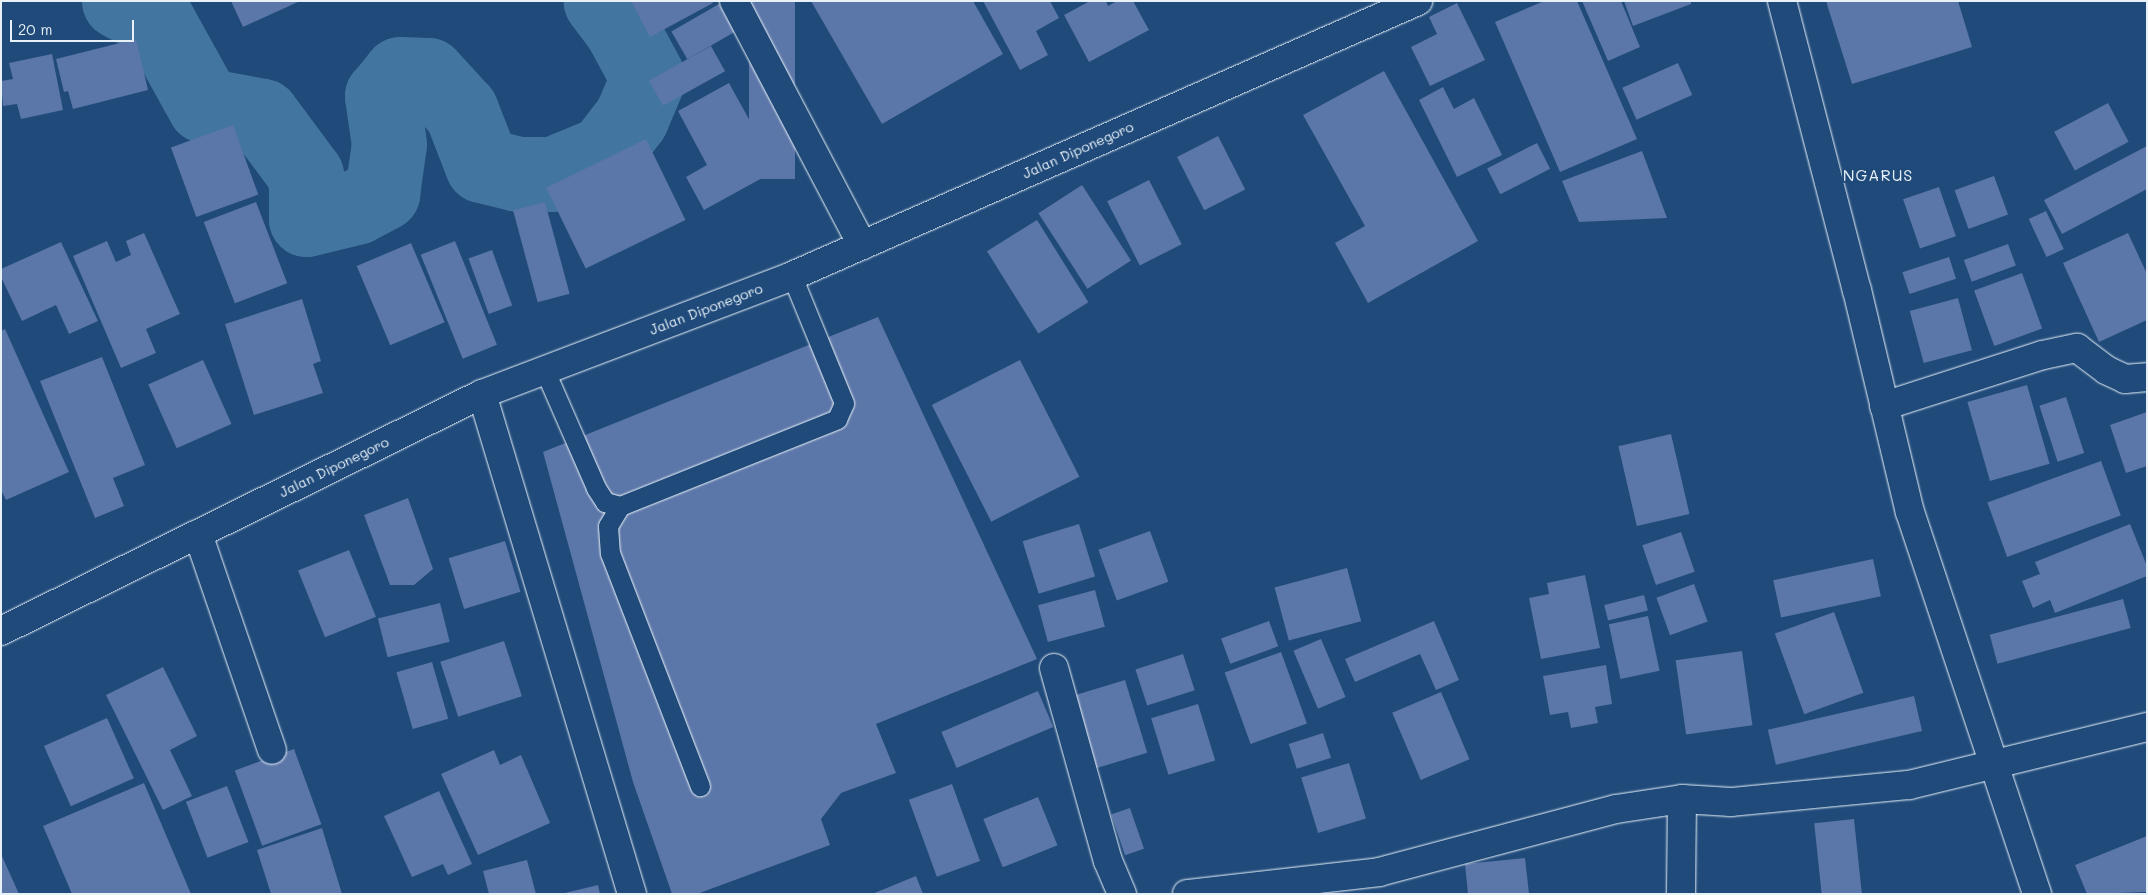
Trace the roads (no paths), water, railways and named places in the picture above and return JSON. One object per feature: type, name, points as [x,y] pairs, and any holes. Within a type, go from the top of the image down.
[{"type":"street","points":[[734,1],[862,245]]},
{"type":"street","name":"Jalan Diponegoro","points":[[1,631],[482,394],[792,276],[1418,1]]},
{"type":"street","points":[[1782,1],[1910,512],[2037,894]]},
{"type":"street","points":[[1884,406],[2043,355],[2077,348],[2106,370],[2125,379],[2147,377]]},
{"type":"street","points":[[482,394],[632,894]]},
{"type":"street","points":[[198,534],[272,750]]},
{"type":"street","points":[[1054,668],[1108,861],[1122,894]]},
{"type":"street","points":[[1188,894],[1379,872],[1616,809],[1682,799],[1731,802],[1909,785],[2147,727]]},
{"type":"street","points":[[1681,894],[1682,799]]},
{"type":"lane","points":[[545,371],[596,488],[605,502],[620,506],[836,419],[844,403],[792,276]]},
{"type":"lane","points":[[620,506],[608,526],[610,553],[700,786]]},
{"type":"waterway","points":[[119,1],[158,22],[204,105],[262,116],[306,175],[306,219],[356,207],[382,193],[389,144],[382,96],[400,74],[428,75],[461,111],[482,165],[518,174],[553,174],[604,153],[631,118],[648,78],[621,28],[601,1]]},
{"type":"district","name":"NGARUS","points":[[1878,175]]}]
